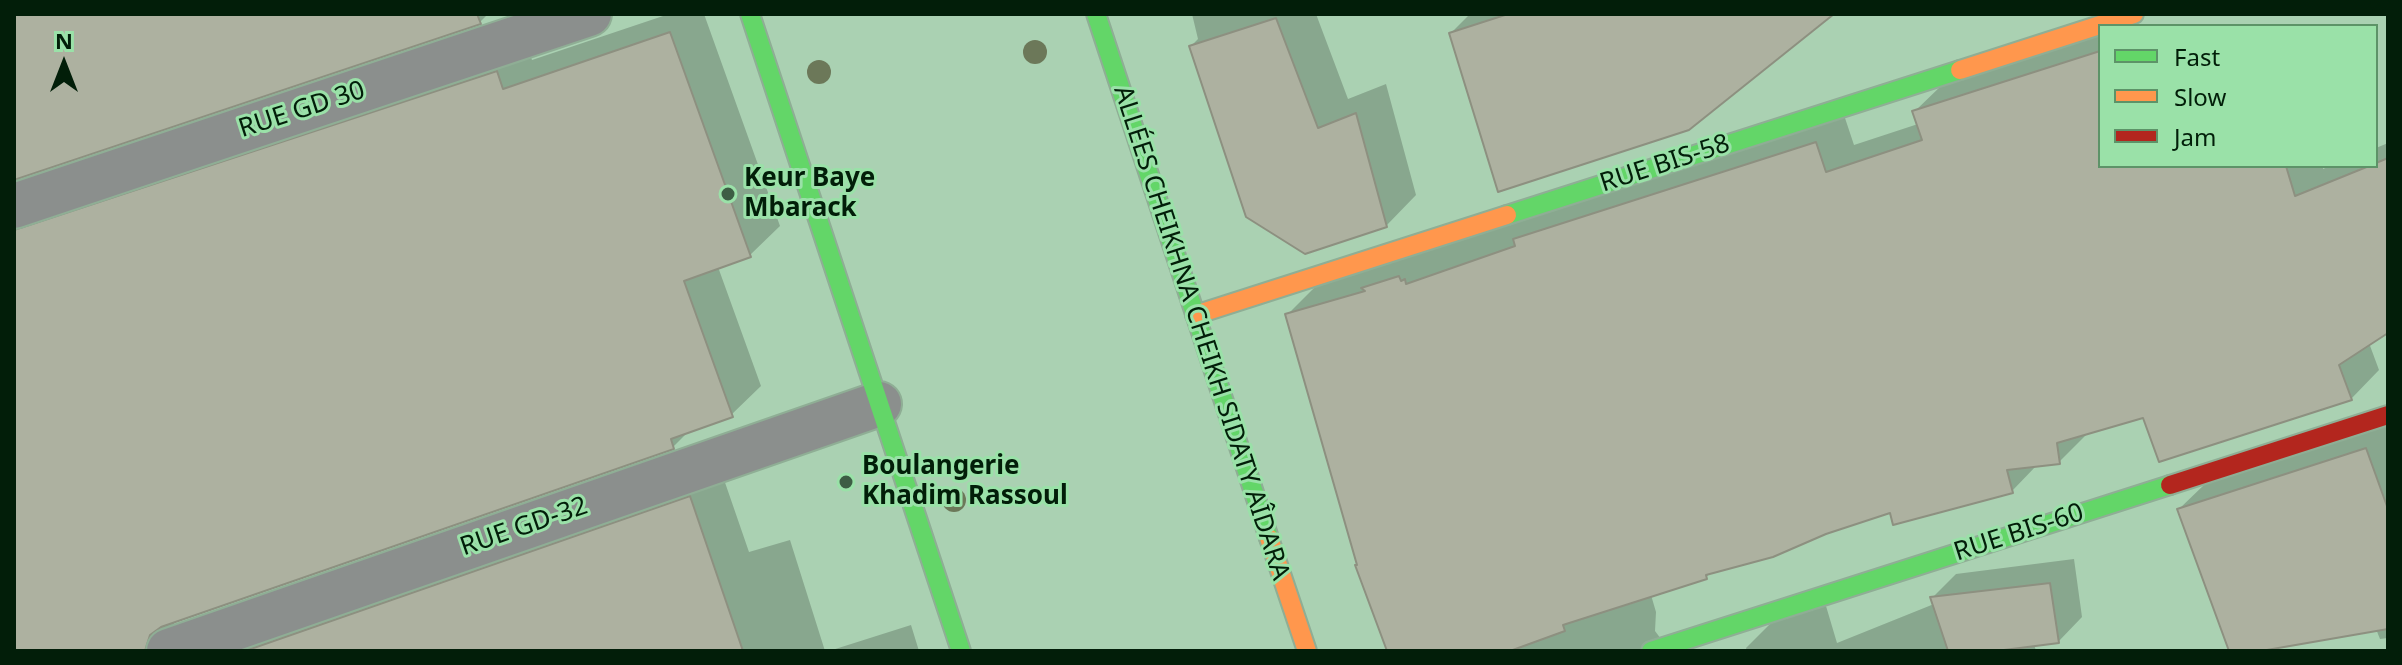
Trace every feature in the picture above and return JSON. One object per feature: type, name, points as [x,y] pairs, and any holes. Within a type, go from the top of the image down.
[{"type":"street","name":"RUE GD 30","points":[[14,206],[589,14]]},
{"type":"street","points":[[750,14],[961,651]]},
{"type":"street","name":"ALLÉES CHEIKHNA CHEIKH SIDATY AÎDARA","points":[[1096,14],[1307,651]]},
{"type":"street","name":"RUE BIS-58","points":[[2103,24],[2134,14]]},
{"type":"street","name":"RUE BIS-58","points":[[1195,315],[2098,26]]},
{"type":"street","name":"RUE GD-32","points":[[169,651],[879,404]]},
{"type":"street","name":"RUE BIS-60","points":[[1651,651],[2388,415]]},
{"type":"building","points":[[14,14],[477,14],[481,24],[14,180]]},
{"type":"building","points":[[1508,14],[1834,14],[1689,130],[1498,192],[1449,33]]},
{"type":"building","points":[[1276,18],[1318,128],[1356,113],[1387,227],[1305,254],[1246,217],[1189,46]]},
{"type":"building","points":[[670,32],[751,257],[684,281],[733,417],[671,439],[674,449],[161,627],[150,635],[145,651],[14,651],[14,230],[497,71],[503,89]]},
{"type":"building","points":[[2098,52],[2098,168],[2287,168],[2295,196],[2364,168],[2378,168],[2378,162],[2388,158],[2388,333],[2339,365],[2352,400],[2159,462],[2143,418],[2057,443],[2060,464],[2007,470],[2013,493],[1893,525],[1890,513],[1826,534],[1773,557],[1706,575],[1707,579],[1563,625],[1565,631],[1510,651],[1387,651],[1355,565],[1285,314],[1365,291],[1361,288],[1399,276],[1401,281],[1405,279],[1406,284],[1515,246],[1513,239],[1816,142],[1826,172],[1922,140],[1912,111]]},
{"type":"building","points":[[2366,448],[2388,509],[2388,629],[2261,651],[2229,651],[2177,509]]},
{"type":"building","points":[[690,496],[743,651],[245,651]]},
{"type":"building","points":[[2050,583],[2059,643],[1996,651],[1948,651],[1930,597]]},
{"type":"traffic: fast","points":[[750,14],[961,651]]},
{"type":"traffic: fast","points":[[1096,14],[1269,538]]},
{"type":"traffic: fast","points":[[1507,215],[1960,70]]},
{"type":"traffic: fast","points":[[1651,651],[2170,485]]},
{"type":"traffic: slow","points":[[2103,24],[2134,14]]},
{"type":"traffic: slow","points":[[1960,70],[2098,26]]},
{"type":"traffic: slow","points":[[1195,315],[1507,215]]},
{"type":"traffic: slow","points":[[1269,538],[1307,651]]},
{"type":"traffic: jam","points":[[2170,485],[2388,415]]},
{"type":"place","name":"Keur Baye Mbarack","points":[[728,194]]},
{"type":"place","name":"Boulangerie Khadim Rassoul","points":[[846,482]]}]
